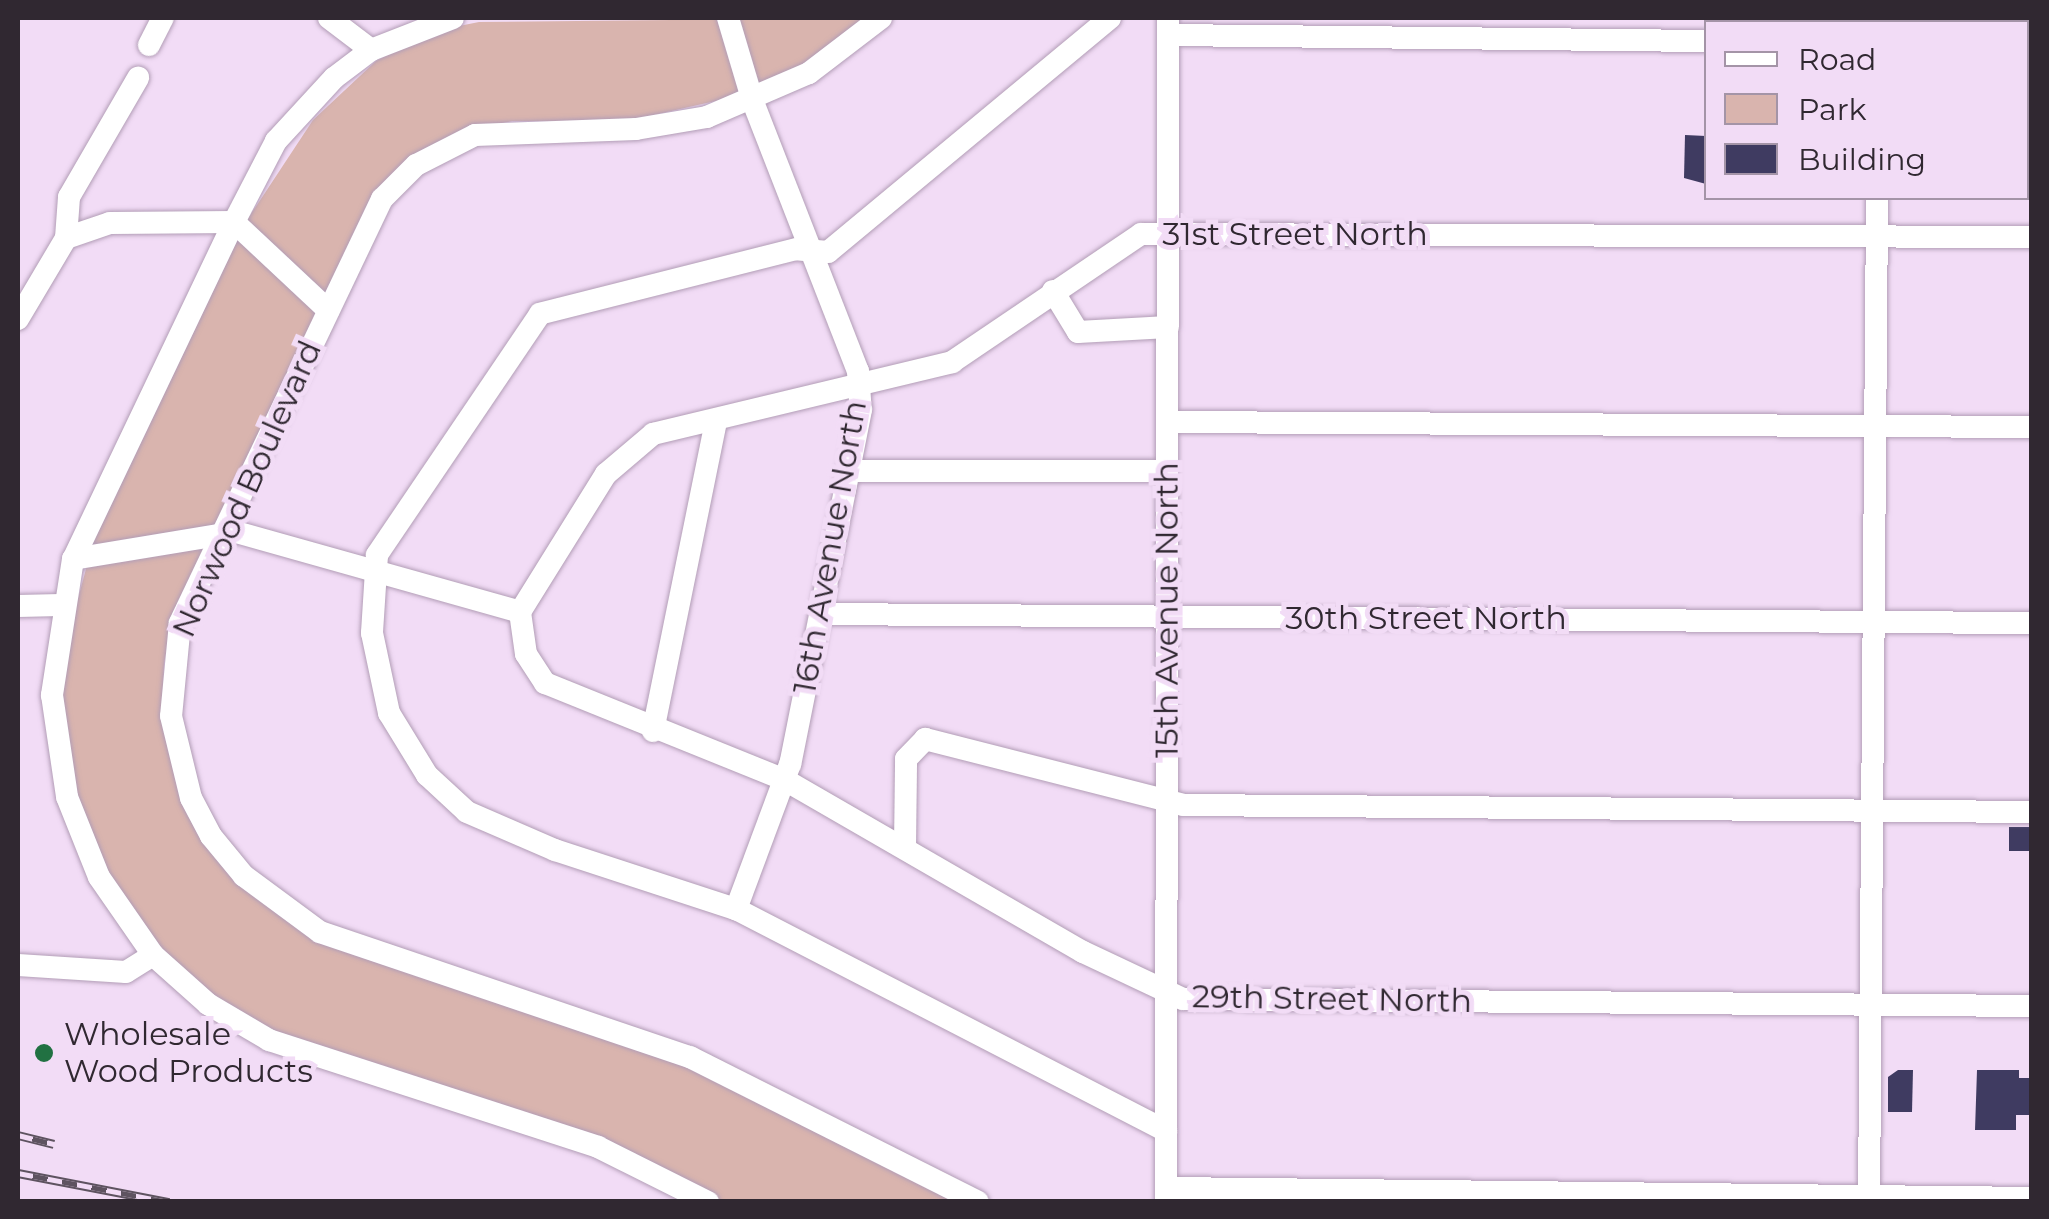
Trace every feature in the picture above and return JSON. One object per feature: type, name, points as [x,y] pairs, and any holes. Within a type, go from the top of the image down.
[{"type":"street","points":[[149,45],[163,18]]},
{"type":"street","points":[[329,18],[371,50]]},
{"type":"street","points":[[453,18],[371,50],[297,114],[234,222],[73,559],[61,605],[52,694],[67,797],[99,877],[153,955],[208,1004],[269,1040],[598,1147],[708,1202]]},
{"type":"street","name":"16th Avenue North","points":[[728,18],[753,102],[859,388],[848,472],[784,780],[736,909]]},
{"type":"street","name":"Norwood Boulevard","points":[[881,18],[809,73],[753,102],[636,129],[476,135],[416,165],[382,199],[180,623],[171,716],[191,798],[244,876],[320,932],[690,1057],[978,1202]]},
{"type":"street","points":[[1110,18],[828,252],[810,250],[540,314],[377,555],[372,633],[382,693],[412,754],[449,798],[502,831],[736,909],[1166,1130]]},
{"type":"street","points":[[1168,26],[1704,42]]},
{"type":"street","name":"15th Avenue North","points":[[1166,1195],[1168,26]]},
{"type":"street","points":[[18,319],[66,238],[68,197],[138,78]]},
{"type":"street","points":[[1869,1199],[1877,200]]},
{"type":"street","points":[[66,238],[110,223],[234,222],[328,310]]},
{"type":"street","name":"31st Street North","points":[[520,612],[544,565],[629,449],[653,434],[859,388],[952,362],[1141,234],[2032,237]]},
{"type":"street","points":[[1053,291],[1078,332],[1168,327]]},
{"type":"street","points":[[653,731],[716,422]]},
{"type":"street","points":[[1168,422],[2032,427]]},
{"type":"street","points":[[848,472],[1168,470]]},
{"type":"street","points":[[73,559],[222,532],[520,612]]},
{"type":"street","points":[[18,606],[61,605]]},
{"type":"street","name":"29th Street North","points":[[520,612],[526,654],[545,683],[653,731],[784,780],[1182,1000],[2032,1006]]},
{"type":"street","name":"30th Street North","points":[[820,614],[2032,623]]},
{"type":"street","points":[[905,848],[906,759],[925,740],[1167,798],[1244,808],[1872,815],[2032,812]]},
{"type":"street","points":[[18,965],[126,972],[153,955]]},
{"type":"street","points":[[1166,1195],[2032,1198]]},
{"type":"green space","points":[[863,18],[810,61],[742,95],[627,121],[512,121],[459,133],[407,164],[172,621],[164,664],[162,716],[183,803],[309,935],[692,1066],[963,1201],[708,1201],[598,1147],[269,1040],[153,955],[78,837],[52,695],[93,543],[247,220],[313,120],[376,61],[434,31],[479,22]]},
{"type":"building","points":[[1685,135],[1704,136],[1704,183],[1684,178]]},
{"type":"building","points":[[2009,827],[2032,827],[2032,851],[2009,851]]},
{"type":"building","points":[[1898,1070],[1913,1070],[1912,1112],[1888,1112],[1888,1077]]},
{"type":"building","points":[[1977,1070],[2019,1070],[2019,1078],[2032,1078],[2032,1115],[2016,1115],[2016,1130],[1975,1130]]},
{"type":"railway","points":[[18,1135],[54,1144]]},
{"type":"railway","points":[[18,1173],[169,1202]]},
{"type":"place","name":"Wholesale Wood Products","points":[[44,1053]]}]
